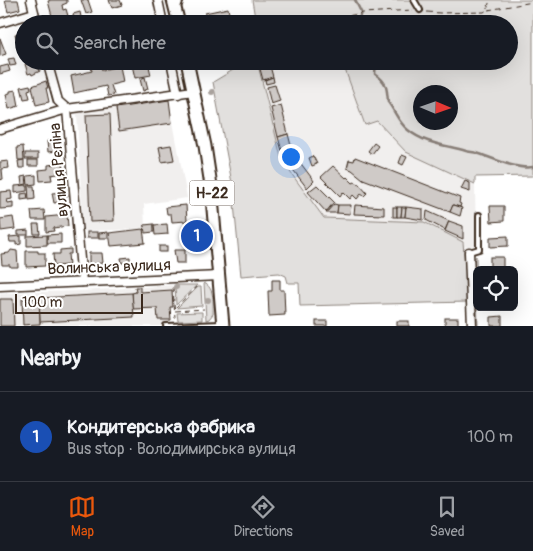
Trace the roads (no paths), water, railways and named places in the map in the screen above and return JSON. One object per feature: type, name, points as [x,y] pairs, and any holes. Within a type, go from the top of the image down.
[{"type":"main road","points":[[174,0],[177,15]]},
{"type":"main road","name":"Н-22","points":[[189,70],[211,186],[223,325]]},
{"type":"street","points":[[30,15],[34,14],[31,0]]},
{"type":"street","points":[[158,0],[161,15]]},
{"type":"street","points":[[0,23],[15,19]]},
{"type":"street","name":"вулиця Рєпіна","points":[[50,70],[58,101],[67,109],[82,282]]},
{"type":"street","points":[[173,70],[178,94]]},
{"type":"street","points":[[0,129],[67,109],[193,91]]},
{"type":"street","points":[[468,252],[472,326]]},
{"type":"street","name":"Волинська вулиця","points":[[0,286],[220,276]]},
{"type":"lane","points":[[176,12],[180,0]]},
{"type":"lane","points":[[414,0],[420,10]]},
{"type":"lane","points":[[468,252],[479,249],[479,215]]},
{"type":"lane","points":[[166,326],[223,325]]},
{"type":"waterway","points":[[355,0],[361,12],[360,15]]},
{"type":"waterway","points":[[375,70],[375,74],[386,86],[388,102],[402,124],[415,135],[429,141],[477,153],[512,165],[533,167]]},
{"type":"place","name":"Кондитерська фабрика","points":[[197,236]]}]
